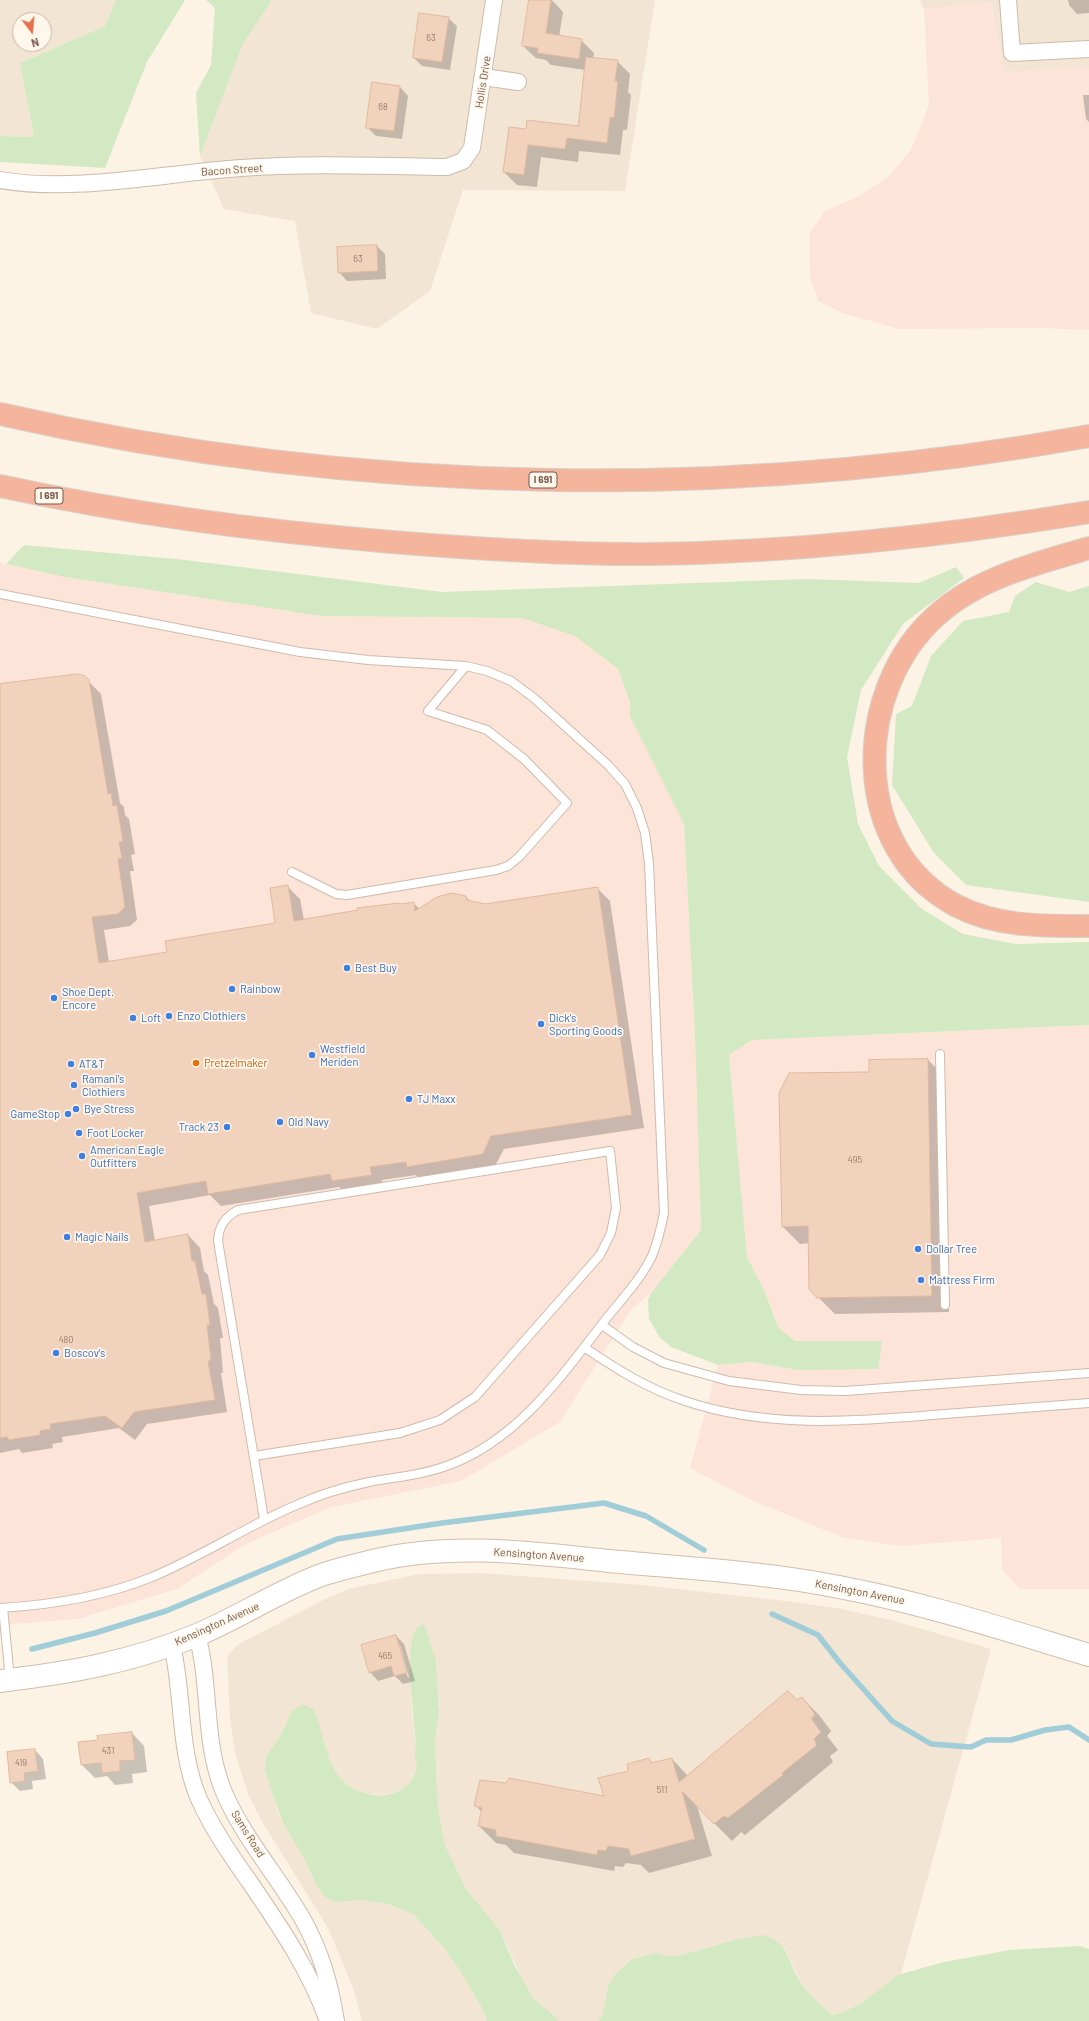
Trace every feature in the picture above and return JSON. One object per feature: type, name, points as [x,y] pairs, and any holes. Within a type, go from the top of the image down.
[{"type":"highway","name":"I 691","points":[[0,414],[113,438],[239,457],[416,475],[526,480],[658,479],[837,470],[959,457],[1089,436]]},
{"type":"highway","name":"I 691","points":[[0,486],[99,505],[254,528],[421,544],[574,553],[679,553],[852,544],[956,533],[1089,512]]},
{"type":"highway","points":[[1089,548],[1023,568],[995,579],[953,602],[929,622],[908,649],[887,690],[878,717],[874,752],[882,816],[889,836],[914,872],[939,895],[968,912],[997,921],[1035,925],[1089,926]]},
{"type":"main road","name":"Kensington Avenue","points":[[5,1681],[64,1673],[107,1665],[172,1645],[197,1635],[324,1574],[376,1560],[416,1553],[499,1551],[777,1577],[837,1586],[942,1610],[1089,1656]]},
{"type":"street","name":"Hollis Drive","points":[[463,161],[472,148],[484,77],[494,0]]},
{"type":"street","points":[[1008,0],[1012,53],[1089,49]]},
{"type":"street","points":[[484,77],[518,82]]},
{"type":"street","name":"Bacon Street","points":[[0,180],[17,183],[61,184],[112,181],[242,168],[447,166],[463,161]]},
{"type":"street","name":"Sams Road","points":[[197,1635],[204,1667],[209,1733],[214,1761],[222,1789],[236,1818],[302,1918],[316,1946],[326,1972],[336,2021]]},
{"type":"street","points":[[172,1645],[178,1670],[183,1736],[189,1768],[199,1798],[215,1830],[297,1956],[321,2002],[328,2021]]},
{"type":"lane","points":[[0,594],[300,652],[368,660],[466,666],[487,671],[511,681],[534,698],[608,765],[625,784],[637,808],[645,833],[649,862],[664,1213],[659,1237],[651,1257],[638,1279],[584,1347],[526,1416],[479,1451],[450,1465],[418,1474],[369,1482],[333,1491],[299,1504],[264,1520],[184,1562],[152,1577],[120,1589],[92,1597],[2,1608],[5,1681]]},
{"type":"lane","points":[[292,872],[336,894],[347,895],[496,870],[508,866],[519,857],[567,803],[524,759],[487,730],[428,711],[466,666]]},
{"type":"lane","points":[[940,1054],[945,1305]]},
{"type":"lane","points":[[254,1456],[400,1433],[440,1420],[475,1397],[600,1255],[612,1233],[616,1208],[610,1151],[238,1210],[229,1215],[222,1222],[218,1232],[218,1241],[264,1520]]},
{"type":"lane","points":[[602,1324],[633,1347],[664,1363],[729,1381],[801,1390],[845,1391],[1089,1373]]},
{"type":"lane","points":[[584,1347],[619,1371],[685,1402],[722,1411],[759,1417],[799,1421],[846,1422],[1089,1403]]},
{"type":"shaded area","points":[[0,0],[116,0],[105,26],[52,49],[52,12],[12,12],[12,52],[45,52],[20,63],[34,137],[0,136]]},
{"type":"shaded area","points":[[272,0],[655,0],[625,191],[463,190],[430,291],[377,329],[311,313],[295,221],[224,209],[200,156],[243,44]]},
{"type":"shaded area","points":[[920,0],[1089,0],[1089,67],[1004,72],[991,2],[924,9]]},
{"type":"shaded area","points":[[991,2],[1004,72],[1089,67],[1089,330],[1042,328],[899,329],[843,313],[818,301],[810,277],[809,234],[825,211],[857,197],[888,177],[911,150],[929,105],[924,9]]},
{"type":"shaded area","points":[[0,563],[65,577],[321,616],[522,618],[575,636],[618,669],[630,702],[630,716],[684,824],[695,1035],[701,1230],[651,1293],[632,1308],[560,1422],[461,1481],[331,1507],[244,1545],[177,1589],[78,1619],[0,1625]]},
{"type":"shaded area","points":[[1089,1025],[1089,1589],[1020,1589],[1002,1570],[1001,1538],[899,1546],[842,1537],[751,1500],[690,1468],[718,1365],[753,1362],[797,1370],[882,1342],[795,1341],[778,1327],[764,1290],[747,1257],[729,1055],[752,1040]]},
{"type":"shaded area","points":[[480,1573],[642,1585],[786,1601],[842,1609],[891,1620],[991,1649],[901,1974],[860,2004],[843,2012],[832,2015],[820,2005],[801,1983],[785,1948],[734,1940],[681,1955],[668,1956],[657,1953],[632,1959],[614,1975],[608,1987],[603,2014],[598,2021],[560,2021],[550,2014],[533,1998],[526,1987],[499,1929],[466,1889],[445,1845],[437,1809],[435,1739],[439,1712],[436,1660],[424,1623],[415,1631],[411,1656],[412,1712],[417,1768],[411,1781],[401,1790],[390,1794],[377,1795],[363,1793],[352,1788],[341,1780],[332,1769],[329,1757],[285,1724],[280,1736],[266,1756],[265,1770],[278,1812],[306,1862],[316,1885],[335,1902],[363,1900],[391,1905],[414,1915],[445,1949],[462,1974],[483,2010],[487,2021],[362,2021],[353,1988],[328,1928],[264,1825],[248,1794],[235,1753],[230,1718],[227,1657],[237,1645],[325,1599],[348,1589],[419,1574]]},
{"type":"green space","points":[[116,0],[185,0],[147,62],[105,168],[0,162],[0,136],[34,137],[20,63],[45,52],[52,52],[52,49],[105,26]]},
{"type":"green space","points":[[206,0],[272,0],[243,44],[200,156],[196,93],[211,65],[215,8]]},
{"type":"green space","points":[[24,545],[185,560],[442,592],[807,579],[919,583],[956,567],[964,578],[903,624],[861,690],[847,757],[858,824],[879,866],[922,909],[963,934],[1016,944],[1089,942],[1089,1025],[752,1040],[729,1055],[747,1257],[764,1290],[778,1327],[795,1341],[882,1341],[878,1369],[797,1370],[753,1362],[718,1365],[671,1347],[660,1338],[649,1319],[648,1300],[651,1293],[701,1230],[695,1035],[684,824],[630,716],[630,702],[618,669],[575,636],[522,618],[321,616],[65,577],[6,564]]},
{"type":"green space","points":[[1036,582],[1069,592],[1089,586],[1089,902],[966,885],[934,853],[892,785],[896,714],[912,706],[931,656],[963,621],[1009,612],[1015,596]]},
{"type":"green space","points":[[424,1623],[436,1660],[439,1712],[435,1739],[437,1793],[438,1809],[445,1845],[466,1889],[499,1929],[515,1966],[533,1998],[560,2021],[487,2021],[483,2010],[462,1974],[445,1949],[414,1915],[391,1905],[363,1900],[335,1902],[324,1896],[316,1885],[306,1862],[284,1825],[274,1799],[265,1770],[266,1756],[280,1736],[292,1711],[303,1704],[314,1710],[331,1763],[337,1774],[346,1783],[357,1790],[380,1796],[393,1793],[405,1787],[410,1782],[417,1766],[415,1757],[410,1667],[412,1640],[417,1628]]},
{"type":"green space","points":[[764,1935],[780,1944],[788,1955],[802,1984],[832,2015],[843,2012],[860,2004],[898,1975],[944,1962],[1010,1950],[1079,1946],[1089,1949],[1089,2021],[598,2021],[603,2014],[608,1987],[614,1975],[632,1959],[657,1953],[668,1956],[681,1955],[734,1940]]},
{"type":"building","points":[[529,0],[551,0],[546,33],[582,39],[579,59],[537,53],[538,48],[522,46]]},
{"type":"building","points":[[419,13],[449,17],[442,62],[413,58]]},
{"type":"building","points":[[586,57],[618,60],[615,81],[618,81],[614,118],[610,117],[607,143],[567,138],[565,149],[528,145],[524,175],[503,172],[509,127],[526,129],[527,120],[578,126]]},
{"type":"building","points":[[372,82],[400,86],[394,131],[366,128]]},
{"type":"building","points":[[377,245],[378,271],[338,273],[337,247]]},
{"type":"building","name":"Westfield Meriden","points":[[78,674],[85,676],[89,680],[108,794],[111,793],[113,806],[117,805],[123,841],[119,842],[122,858],[118,859],[125,907],[118,914],[92,917],[99,963],[167,952],[165,941],[275,923],[270,888],[288,885],[294,921],[358,910],[357,908],[399,903],[414,902],[415,911],[437,897],[452,893],[466,896],[467,900],[485,904],[598,887],[632,1115],[491,1136],[483,1154],[407,1167],[406,1162],[370,1167],[372,1175],[332,1181],[330,1174],[208,1194],[206,1181],[137,1193],[145,1242],[188,1234],[192,1261],[195,1261],[202,1294],[206,1294],[210,1325],[207,1325],[211,1360],[208,1361],[215,1400],[134,1412],[122,1428],[105,1416],[50,1424],[51,1429],[40,1431],[40,1435],[8,1440],[8,1437],[0,1438],[0,684]]},
{"type":"building","points":[[928,1059],[932,1296],[817,1298],[809,1289],[808,1226],[782,1227],[779,1093],[789,1073],[869,1072],[869,1060]]},
{"type":"building","points":[[396,1635],[407,1673],[394,1676],[391,1666],[369,1673],[361,1645]]},
{"type":"building","points":[[788,1691],[797,1700],[802,1697],[815,1714],[811,1718],[821,1732],[814,1739],[817,1745],[782,1773],[783,1775],[728,1818],[724,1816],[714,1824],[682,1791],[695,1839],[631,1856],[629,1849],[608,1846],[606,1851],[598,1850],[597,1855],[496,1836],[496,1830],[478,1826],[482,1808],[474,1806],[480,1780],[506,1783],[509,1778],[604,1796],[598,1778],[628,1771],[627,1764],[649,1758],[651,1763],[672,1758],[679,1782]]},
{"type":"building","points":[[132,1732],[135,1760],[120,1761],[120,1771],[102,1773],[101,1763],[81,1765],[78,1742],[98,1740],[97,1736]]},
{"type":"building","points":[[35,1749],[38,1771],[24,1773],[25,1781],[10,1783],[7,1752]]},
{"type":"waterway","points":[[32,1649],[95,1633],[166,1611],[337,1539],[442,1523],[604,1503],[646,1516],[704,1550]]},
{"type":"waterway","points":[[772,1614],[818,1635],[840,1663],[892,1721],[931,1744],[971,1747],[986,1740],[1011,1740],[1045,1730],[1069,1727],[1089,1740]]},
{"type":"place","name":"Best Buy","points":[[347,968]]},
{"type":"place","name":"Rainbow","points":[[232,989]]},
{"type":"place","name":"Shoe Dept. Encore","points":[[54,998]]},
{"type":"place","name":"Enzo Clothiers","points":[[169,1016]]},
{"type":"place","name":"Loft","points":[[133,1018]]},
{"type":"place","name":"Dick's Sporting Goods","points":[[541,1024]]},
{"type":"place","name":"Westfield Meriden","points":[[312,1055]]},
{"type":"place","name":"Pretzelmaker","points":[[196,1063]]},
{"type":"place","name":"AT&T","points":[[71,1064]]},
{"type":"place","name":"Ramani's Clothiers","points":[[74,1085]]},
{"type":"place","name":"TJ Maxx","points":[[409,1099]]},
{"type":"place","name":"Bye Stress","points":[[76,1109]]},
{"type":"place","name":"GameStop","points":[[68,1114]]},
{"type":"place","name":"Old Navy","points":[[280,1122]]},
{"type":"place","name":"Track 23","points":[[227,1127]]},
{"type":"place","name":"Foot Locker","points":[[79,1133]]},
{"type":"place","name":"American Eagle Outfitters","points":[[82,1156]]},
{"type":"place","name":"Magic Nails","points":[[67,1237]]},
{"type":"place","name":"Dollar Tree","points":[[918,1249]]},
{"type":"place","name":"Mattress Firm","points":[[921,1280]]},
{"type":"place","name":"Boscov's","points":[[56,1353]]}]
